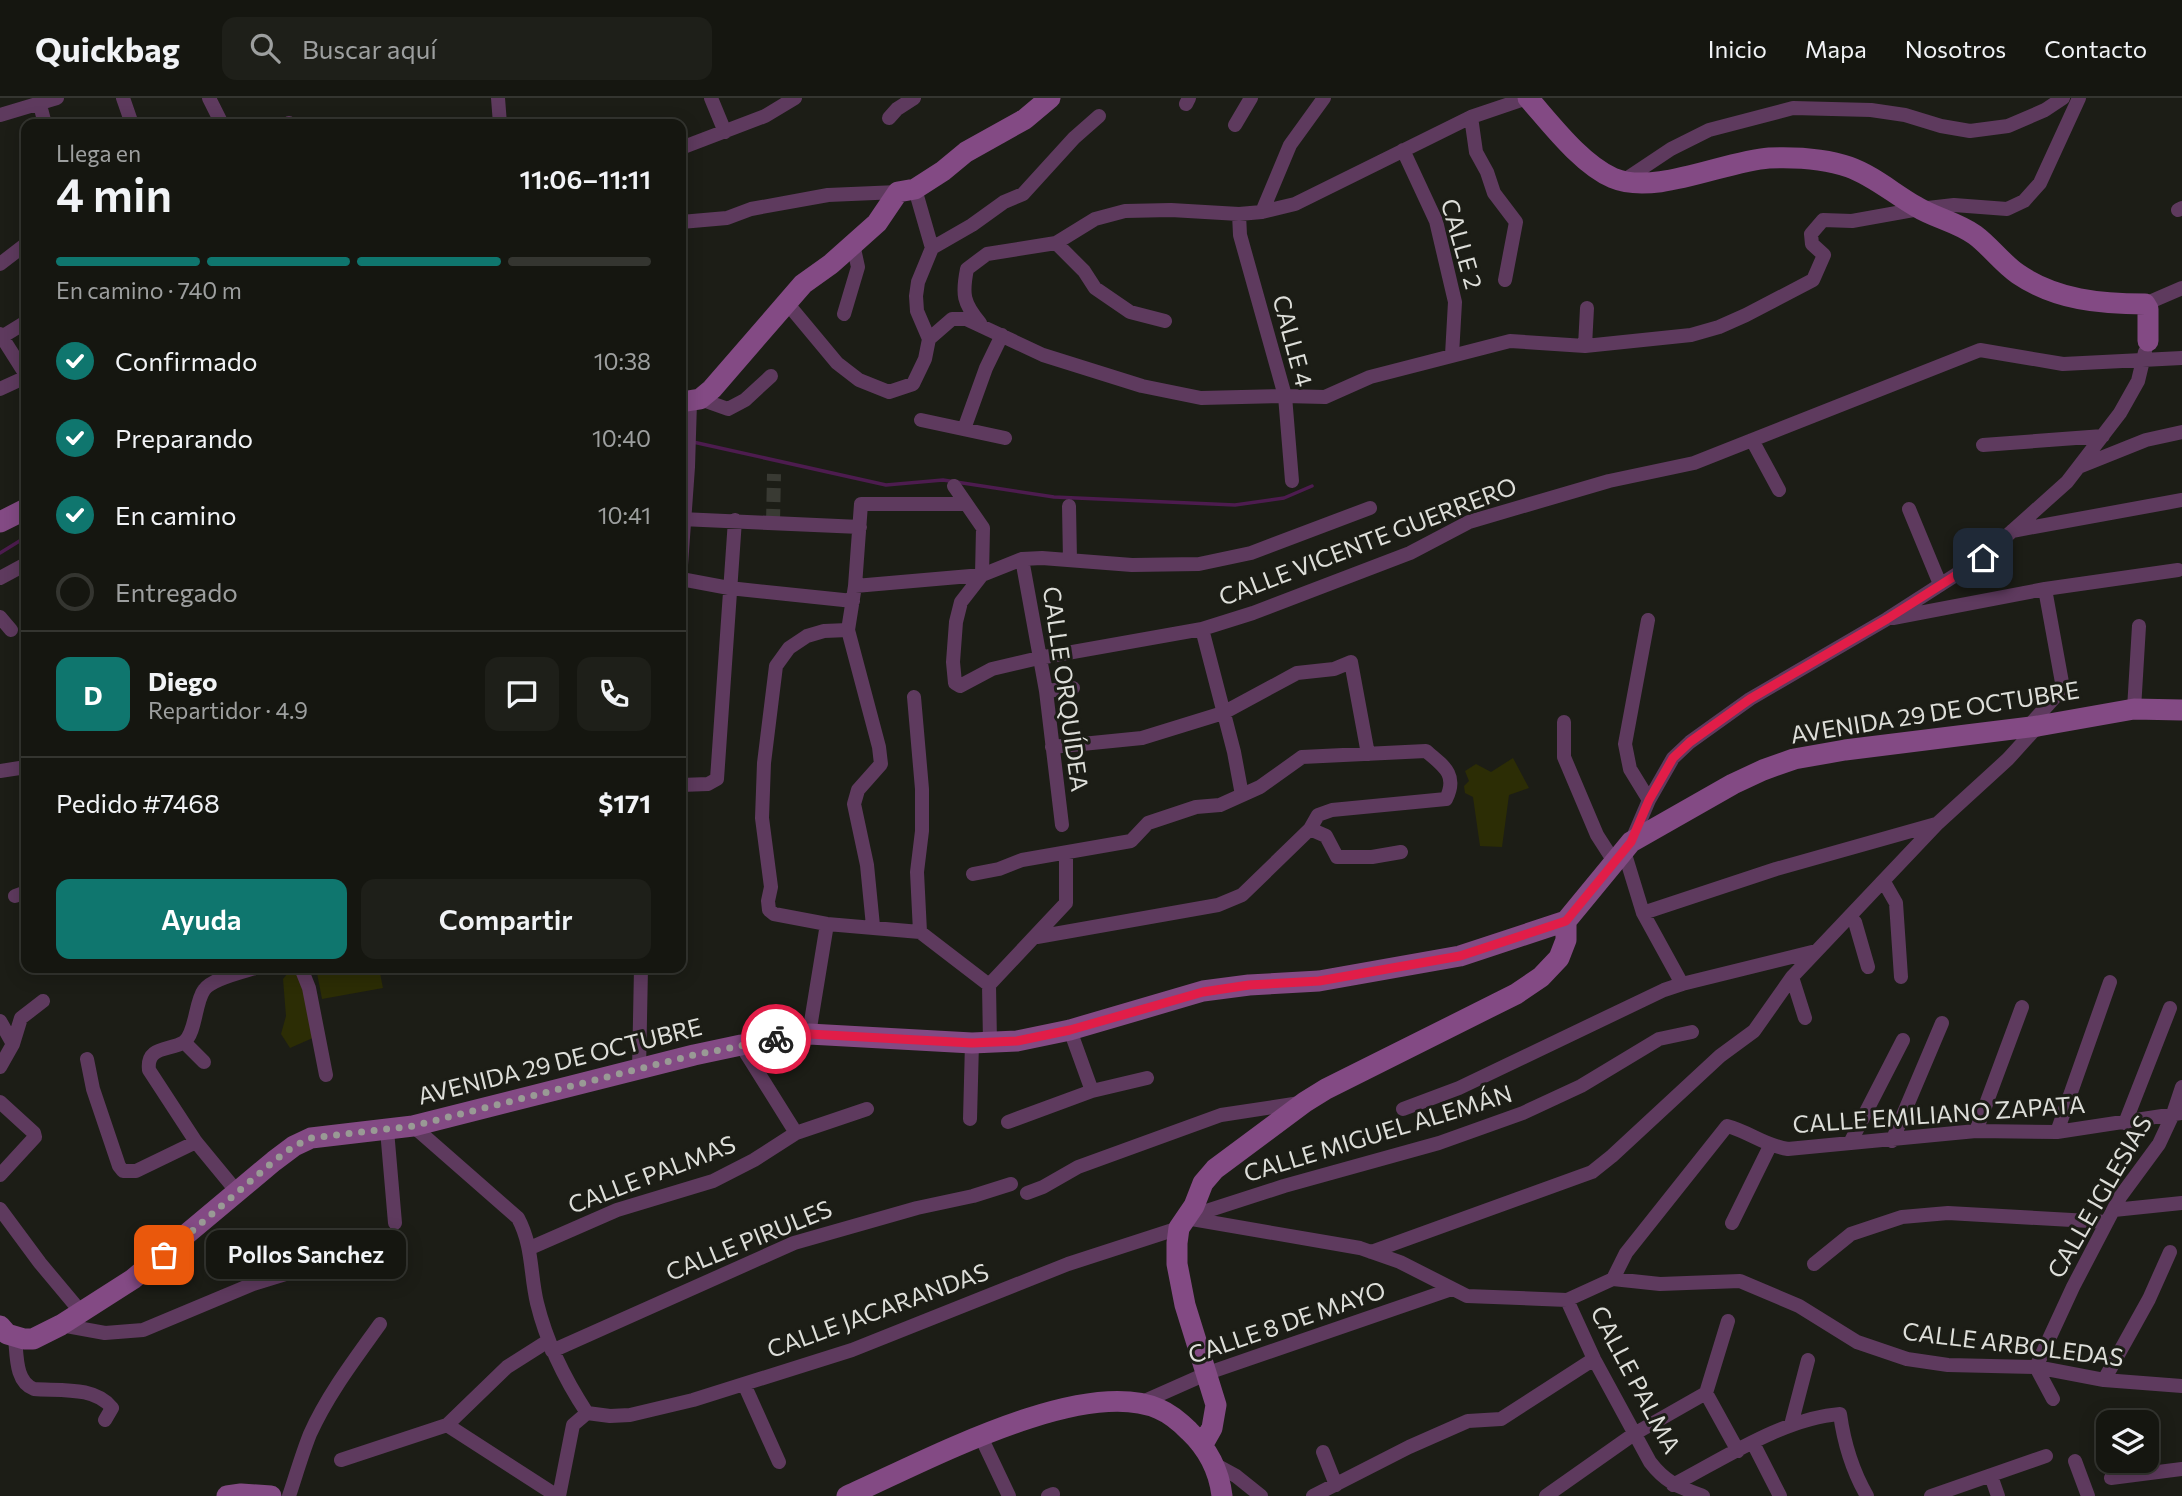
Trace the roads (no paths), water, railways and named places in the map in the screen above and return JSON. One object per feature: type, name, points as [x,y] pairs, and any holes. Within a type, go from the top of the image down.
[{"type":"street","points":[[0,115],[58,98]]},
{"type":"street","points":[[123,98],[130,119]]},
{"type":"street","points":[[209,98],[220,119]]},
{"type":"street","points":[[498,98],[500,119]]},
{"type":"street","points":[[711,98],[725,132]]},
{"type":"street","points":[[686,146],[765,116],[795,98]]},
{"type":"street","points":[[888,118],[914,98]]},
{"type":"street","points":[[690,401],[712,389],[803,284],[831,264],[877,223],[907,191],[943,171],[965,152],[1025,119],[1050,98]]},
{"type":"street","points":[[1235,125],[1251,98]]},
{"type":"street","points":[[1262,212],[1290,145],[1324,98]]},
{"type":"street","points":[[983,327],[965,304],[964,286],[967,269],[987,254],[1056,243],[1095,219],[1125,211],[1171,210],[1239,214],[1295,205],[1471,117],[1528,98],[1594,166],[1622,181],[1649,183],[1769,158],[1847,166],[1879,182],[1919,209],[1975,235],[2018,274],[2068,297],[2146,306],[2182,288]]},
{"type":"street","points":[[1622,181],[1671,149],[1709,130],[1793,108],[1871,110],[1905,115],[1970,131],[2008,126],[2045,110],[2063,98]]},
{"type":"street","points":[[929,339],[952,319],[967,319],[1043,355],[1142,386],[1201,398],[1325,397],[1370,377],[1510,341],[1585,346],[1691,335],[1719,327],[1813,280],[1824,255],[1812,244],[1811,234],[1823,220],[1852,221],[1954,205],[2007,209],[2024,201],[2040,183],[2080,98]]},
{"type":"street","points":[[40,105],[44,119]]},
{"type":"street","points":[[787,303],[837,363],[859,380],[889,392],[913,384],[925,359],[929,339],[917,312],[916,296],[918,282],[932,248],[972,225],[1004,202],[1023,194],[1074,138],[1099,116]]},
{"type":"street","points":[[1471,117],[1476,152],[1488,172],[1494,193],[1516,222],[1505,280]]},
{"type":"street","name":"CALLE 2","points":[[1403,150],[1436,221],[1455,302],[1452,355]]},
{"type":"street","points":[[686,222],[727,218],[751,209],[828,195],[907,191]]},
{"type":"street","points":[[907,191],[932,248]]},
{"type":"street","name":"CALLE 4","points":[[1239,214],[1240,235],[1285,396],[1292,481]]},
{"type":"street","points":[[1056,243],[1084,271],[1095,288],[1130,312],[1165,321]]},
{"type":"street","points":[[844,314],[858,267],[853,244]]},
{"type":"street","points":[[0,264],[21,248]]},
{"type":"street","points":[[1203,1444],[1212,1428],[1216,1405],[1185,1305],[1177,1264],[1183,1223],[1203,1184],[1215,1170],[1305,1102],[1516,994],[1541,977],[1559,958],[1566,940],[1566,921],[1623,852],[1673,758],[1690,742],[1750,699],[1887,619],[1983,558],[2067,482],[2104,436],[2138,381],[2146,350],[2146,306]]},
{"type":"street","points":[[1585,346],[1587,308]]},
{"type":"street","points":[[21,325],[1,336],[21,368]]},
{"type":"street","points":[[964,429],[986,368],[1002,335]]},
{"type":"street","name":"CALLE VICENTE GUERRERO","points":[[982,575],[961,602],[956,622],[953,662],[955,683],[960,686],[992,670],[1039,658],[1202,629],[1253,613],[1410,553],[1469,522],[1609,481],[1694,463],[1980,350],[2063,364],[2146,350],[2182,358]]},
{"type":"street","points":[[690,401],[728,409],[745,400],[771,376]]},
{"type":"street","points":[[0,389],[21,378]]},
{"type":"street","points":[[686,488],[690,401]]},
{"type":"street","points":[[921,420],[1004,438]]},
{"type":"street","points":[[2080,467],[2146,440],[2182,432]]},
{"type":"street","points":[[1983,445],[2104,436]]},
{"type":"street","points":[[1752,440],[1779,489]]},
{"type":"street","points":[[954,486],[983,528],[982,575]]},
{"type":"street","points":[[2010,531],[2182,500]]},
{"type":"street","points":[[873,926],[867,865],[854,804],[858,790],[881,764],[879,747],[848,630],[854,594],[861,503],[965,505]]},
{"type":"street","points":[[1069,506],[1070,560]]},
{"type":"street","points":[[686,580],[729,587],[854,594],[982,575],[1022,559],[1132,565],[1199,564],[1251,553],[1370,508]]},
{"type":"street","points":[[1909,509],[1940,584]]},
{"type":"street","points":[[0,522],[21,512]]},
{"type":"street","points":[[686,519],[860,527]]},
{"type":"street","points":[[686,785],[708,784],[717,779],[735,520]]},
{"type":"street","name":"CALLE ORQUÍDEA","points":[[1022,559],[1046,691],[1062,825]]},
{"type":"street","points":[[0,578],[21,567]]},
{"type":"street","points":[[1887,619],[2045,589],[2178,570]]},
{"type":"street","points":[[1371,1252],[1592,1171],[1612,1156],[1720,1056],[1754,1031],[1793,977],[1818,950],[1938,823],[2008,760],[2063,688],[2045,589]]},
{"type":"street","points":[[0,617],[10,630]]},
{"type":"street","points":[[1648,620],[1625,744],[1630,769],[1649,800]]},
{"type":"street","points":[[2134,709],[2139,626]]},
{"type":"street","points":[[1202,629],[1234,752],[1242,795]]},
{"type":"street","points":[[848,630],[824,631],[807,636],[789,648],[776,666],[764,763],[762,818],[771,887],[769,910],[774,915],[827,923],[920,932],[989,985]]},
{"type":"street","points":[[1052,747],[1142,738],[1223,713],[1297,673],[1334,669],[1351,662],[1368,754]]},
{"type":"street","points":[[1046,691],[1073,688]]},
{"type":"street","points":[[914,697],[922,789],[922,831],[917,872],[920,932]]},
{"type":"street","name":"AVENIDA 29 DE OCTUBRE","points":[[1623,852],[1734,784],[1794,760],[1845,750],[2033,726],[2134,709],[2182,710]]},
{"type":"street","points":[[1564,722],[1564,757],[1597,835],[1623,852],[1643,913],[1682,984]]},
{"type":"street","points":[[973,874],[999,869],[1022,860],[1131,841],[1148,823],[1196,807],[1220,805],[1260,788],[1302,757],[1426,751],[1449,774],[1451,789],[1446,799],[1332,810],[1318,815],[1310,829],[1242,895],[1218,905],[1037,937]]},
{"type":"street","points":[[0,771],[21,768]]},
{"type":"street","points":[[1643,913],[1776,869],[1938,823]]},
{"type":"street","points":[[1310,829],[1326,836],[1337,857],[1372,857],[1401,852]]},
{"type":"street","points":[[970,1119],[989,985],[1020,950],[1037,937],[1066,903],[1066,853]]},
{"type":"street","points":[[1884,882],[1896,903],[1901,977]]},
{"type":"street","points":[[1849,918],[1855,922],[1868,967]]},
{"type":"street","name":"AVENIDA 29 DE OCTUBRE","points":[[8,1332],[33,1339],[61,1325],[133,1279],[294,1146],[311,1138],[413,1126],[741,1045],[809,1034],[981,1043],[1017,1041],[1070,1030],[1203,992],[1249,985],[1319,981],[1460,956],[1566,921]]},
{"type":"street","points":[[809,1034],[827,923]]},
{"type":"street","points":[[1403,1109],[1459,1088],[1682,984],[1818,950]]},
{"type":"street","points":[[237,1193],[196,1142],[149,1070],[149,1063],[152,1055],[165,1047],[184,1042],[189,1035],[204,990],[213,983],[241,973]]},
{"type":"street","points":[[303,973],[309,988],[326,1075]]},
{"type":"street","points":[[639,1070],[641,973]]},
{"type":"street","points":[[1793,977],[1805,1018]]},
{"type":"street","points":[[2057,1132],[2110,982]]},
{"type":"street","points":[[0,1067],[13,1044],[21,1018],[43,1001]]},
{"type":"street","points":[[1976,1131],[2022,1007]]},
{"type":"street","points":[[2125,1123],[2169,1009]]},
{"type":"street","points":[[0,1021],[13,1044]]},
{"type":"street","points":[[1892,1141],[1942,1023]]},
{"type":"street","points":[[1070,1030],[1092,1091]]},
{"type":"street","name":"CALLE MIGUEL ALEMÁN","points":[[1183,1223],[1284,1186],[1439,1143],[1523,1113],[1581,1086],[1659,1040],[1692,1032]]},
{"type":"street","points":[[1850,1143],[1903,1040]]},
{"type":"street","points":[[184,1042],[204,1062]]},
{"type":"street","points":[[741,1045],[796,1133]]},
{"type":"street","points":[[87,1059],[93,1089],[122,1171],[136,1171],[196,1142]]},
{"type":"street","points":[[1008,1122],[1092,1091],[1147,1077]]},
{"type":"street","name":"CALLE IGLESIAS","points":[[2036,1367],[2111,1216],[2138,1170],[2159,1144],[2178,1113],[2182,1087]]},
{"type":"street","points":[[0,1101],[35,1137],[0,1175]]},
{"type":"street","points":[[1027,1193],[1078,1167],[1221,1115],[1305,1102]]},
{"type":"street","name":"CALLE PALMAS","points":[[530,1248],[617,1210],[713,1181],[754,1160],[796,1133],[867,1110]]},
{"type":"street","name":"CALLE EMILIANO ZAPATA","points":[[1612,1279],[1626,1253],[1727,1125],[1770,1146],[1788,1150],[1976,1131],[2057,1132],[2178,1113]]},
{"type":"street","points":[[341,1460],[447,1425],[558,1496],[573,1425],[587,1413],[571,1389],[550,1346],[537,1302],[530,1248],[518,1218],[413,1126]]},
{"type":"street","points":[[387,1130],[395,1223]]},
{"type":"street","points":[[1732,1223],[1770,1146]]},
{"type":"street","name":"CALLE PIRULES","points":[[447,1425],[507,1367],[550,1346],[794,1243],[1011,1184]]},
{"type":"street","points":[[1814,1264],[1851,1234],[1902,1217],[1948,1213],[2111,1216],[2182,1203]]},
{"type":"street","points":[[0,1209],[81,1312]]},
{"type":"street","points":[[1183,1223],[1371,1252],[1400,1262],[1467,1296],[1567,1300],[1612,1279]]},
{"type":"street","name":"CALLE JACARANDAS","points":[[587,1413],[631,1415],[692,1400],[852,1350],[1056,1269],[1183,1223]]},
{"type":"street","points":[[2105,1380],[2149,1299],[2170,1252]]},
{"type":"street","points":[[61,1325],[104,1333],[143,1330],[253,1284],[305,1268]]},
{"type":"street","name":"CALLE ARBOLEDAS","points":[[1612,1279],[1660,1284],[1740,1282],[1799,1306],[1857,1342],[1907,1359],[1948,1364],[2036,1367],[2105,1380],[2182,1386]]},
{"type":"street","name":"CALLE 8 DE MAYO","points":[[1138,1404],[1208,1373],[1452,1289]]},
{"type":"street","name":"CALLE PALMA","points":[[1567,1300],[1594,1359],[1634,1434],[1662,1478],[1703,1496]]},
{"type":"street","points":[[1546,1496],[1634,1434],[1706,1393],[1728,1321]]},
{"type":"street","points":[[289,1496],[311,1434],[326,1404],[342,1376],[380,1324]]},
{"type":"street","points":[[8,1332],[21,1378],[26,1386],[34,1389],[91,1393],[105,1399],[112,1408],[105,1420]]},
{"type":"street","points":[[1313,1496],[1409,1447],[1468,1421],[1501,1419],[1594,1359]]},
{"type":"street","points":[[1791,1425],[1808,1360]]},
{"type":"street","points":[[2036,1367],[2053,1399]]},
{"type":"street","points":[[744,1384],[779,1462]]},
{"type":"street","points":[[1706,1393],[1738,1451]]},
{"type":"street","points":[[848,1496],[906,1468],[1049,1411],[1111,1403],[1158,1408],[1176,1418],[1203,1444],[1214,1465],[1222,1496]]},
{"type":"street","points":[[1673,1485],[1774,1431],[1823,1415],[1840,1414],[1853,1468],[1867,1496]]},
{"type":"street","points":[[981,1437],[1009,1496]]},
{"type":"street","points":[[1753,1443],[1780,1496]]},
{"type":"street","points":[[1323,1452],[1336,1485]]},
{"type":"street","points":[[1931,1496],[2046,1456]]},
{"type":"street","points":[[2075,1461],[2088,1496]]},
{"type":"street","points":[[1214,1465],[1236,1476],[1261,1496]]},
{"type":"street","points":[[2110,1478],[2182,1469]]},
{"type":"street","points":[[1991,1476],[1998,1496]]},
{"type":"street","points":[[227,1496],[271,1496]]},
{"type":"waterway","points":[[693,442],[886,485],[943,480],[1054,497],[1235,505],[1284,498],[1312,486]]},
{"type":"waterway","points":[[0,553],[21,540]]},
{"type":"tunnel","points":[[773,523],[774,474]]},
{"type":"place","name":"Pollos Sanchez","points":[[164,1255]]}]
